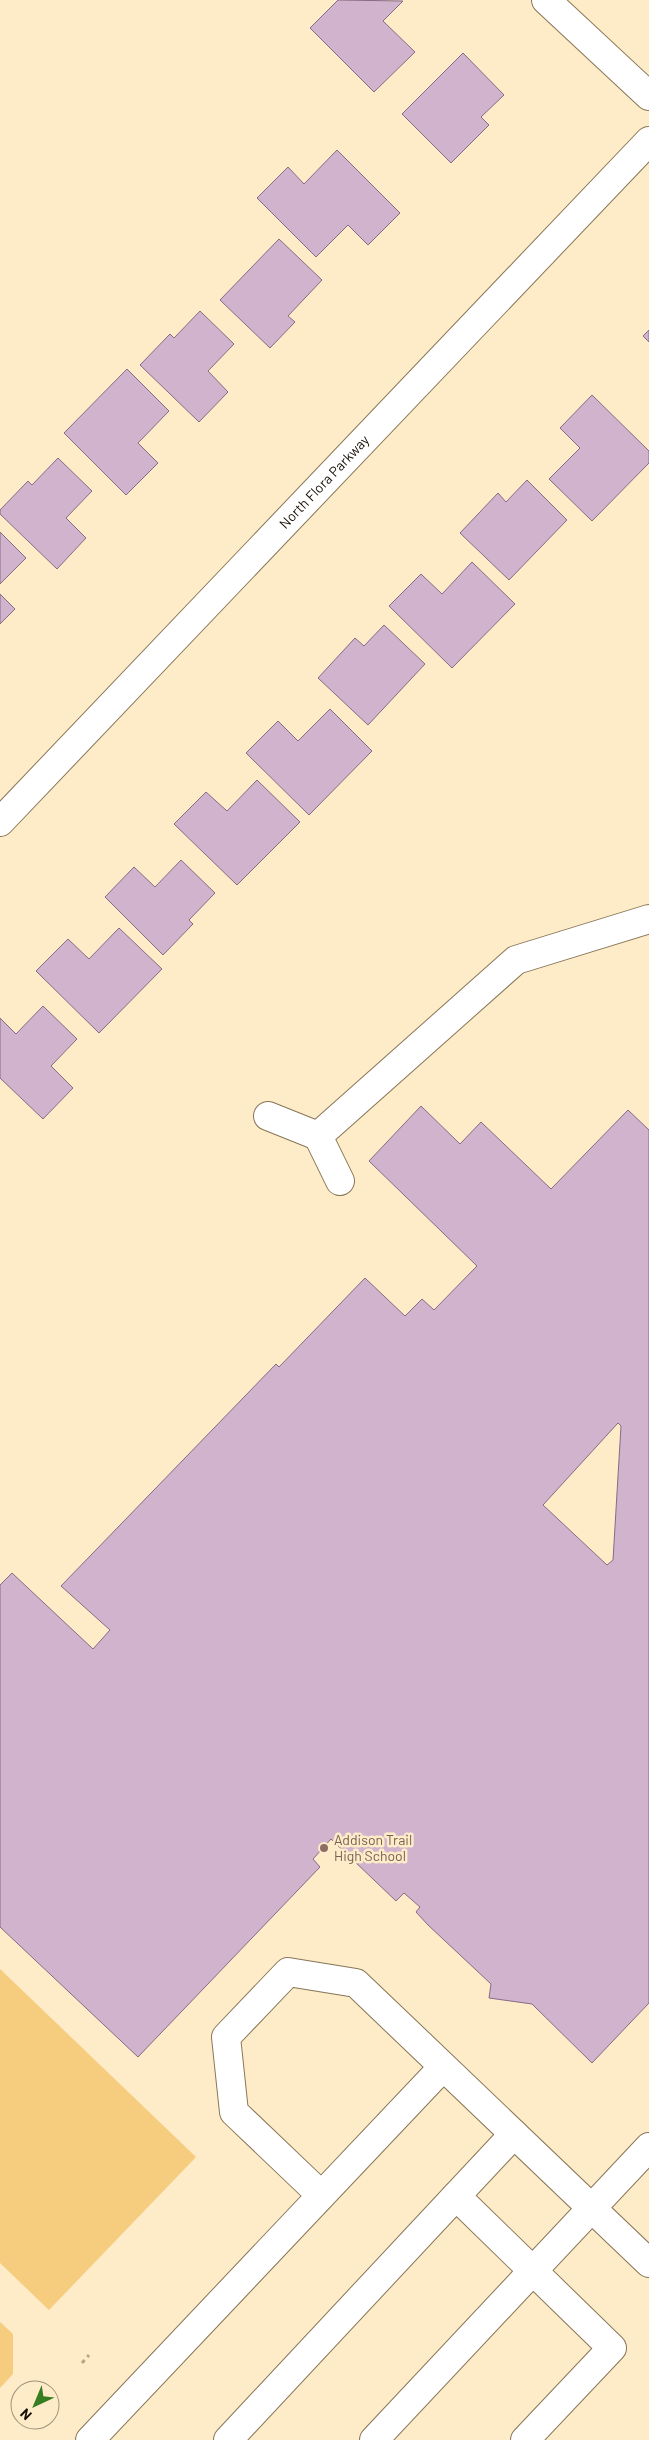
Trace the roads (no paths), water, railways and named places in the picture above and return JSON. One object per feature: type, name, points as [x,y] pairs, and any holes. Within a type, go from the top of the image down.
[{"type":"street","points":[[546,0],[649,96]]},
{"type":"street","name":"North Flora Parkway","points":[[0,822],[649,141]]},
{"type":"street","points":[[318,1136],[516,960],[649,918]]},
{"type":"street","points":[[268,1116],[318,1136],[340,1182]]},
{"type":"street","points":[[321,2195],[234,2112],[226,2037],[288,1972],[356,1983],[649,2263]]},
{"type":"street","points":[[90,2440],[443,2067]]},
{"type":"street","points":[[228,2440],[514,2134]]},
{"type":"street","points":[[374,2440],[649,2147]]},
{"type":"street","points":[[456,2196],[612,2348],[525,2440]]},
{"type":"place","name":"Addison Trail High School","points":[[324,1848]]}]
